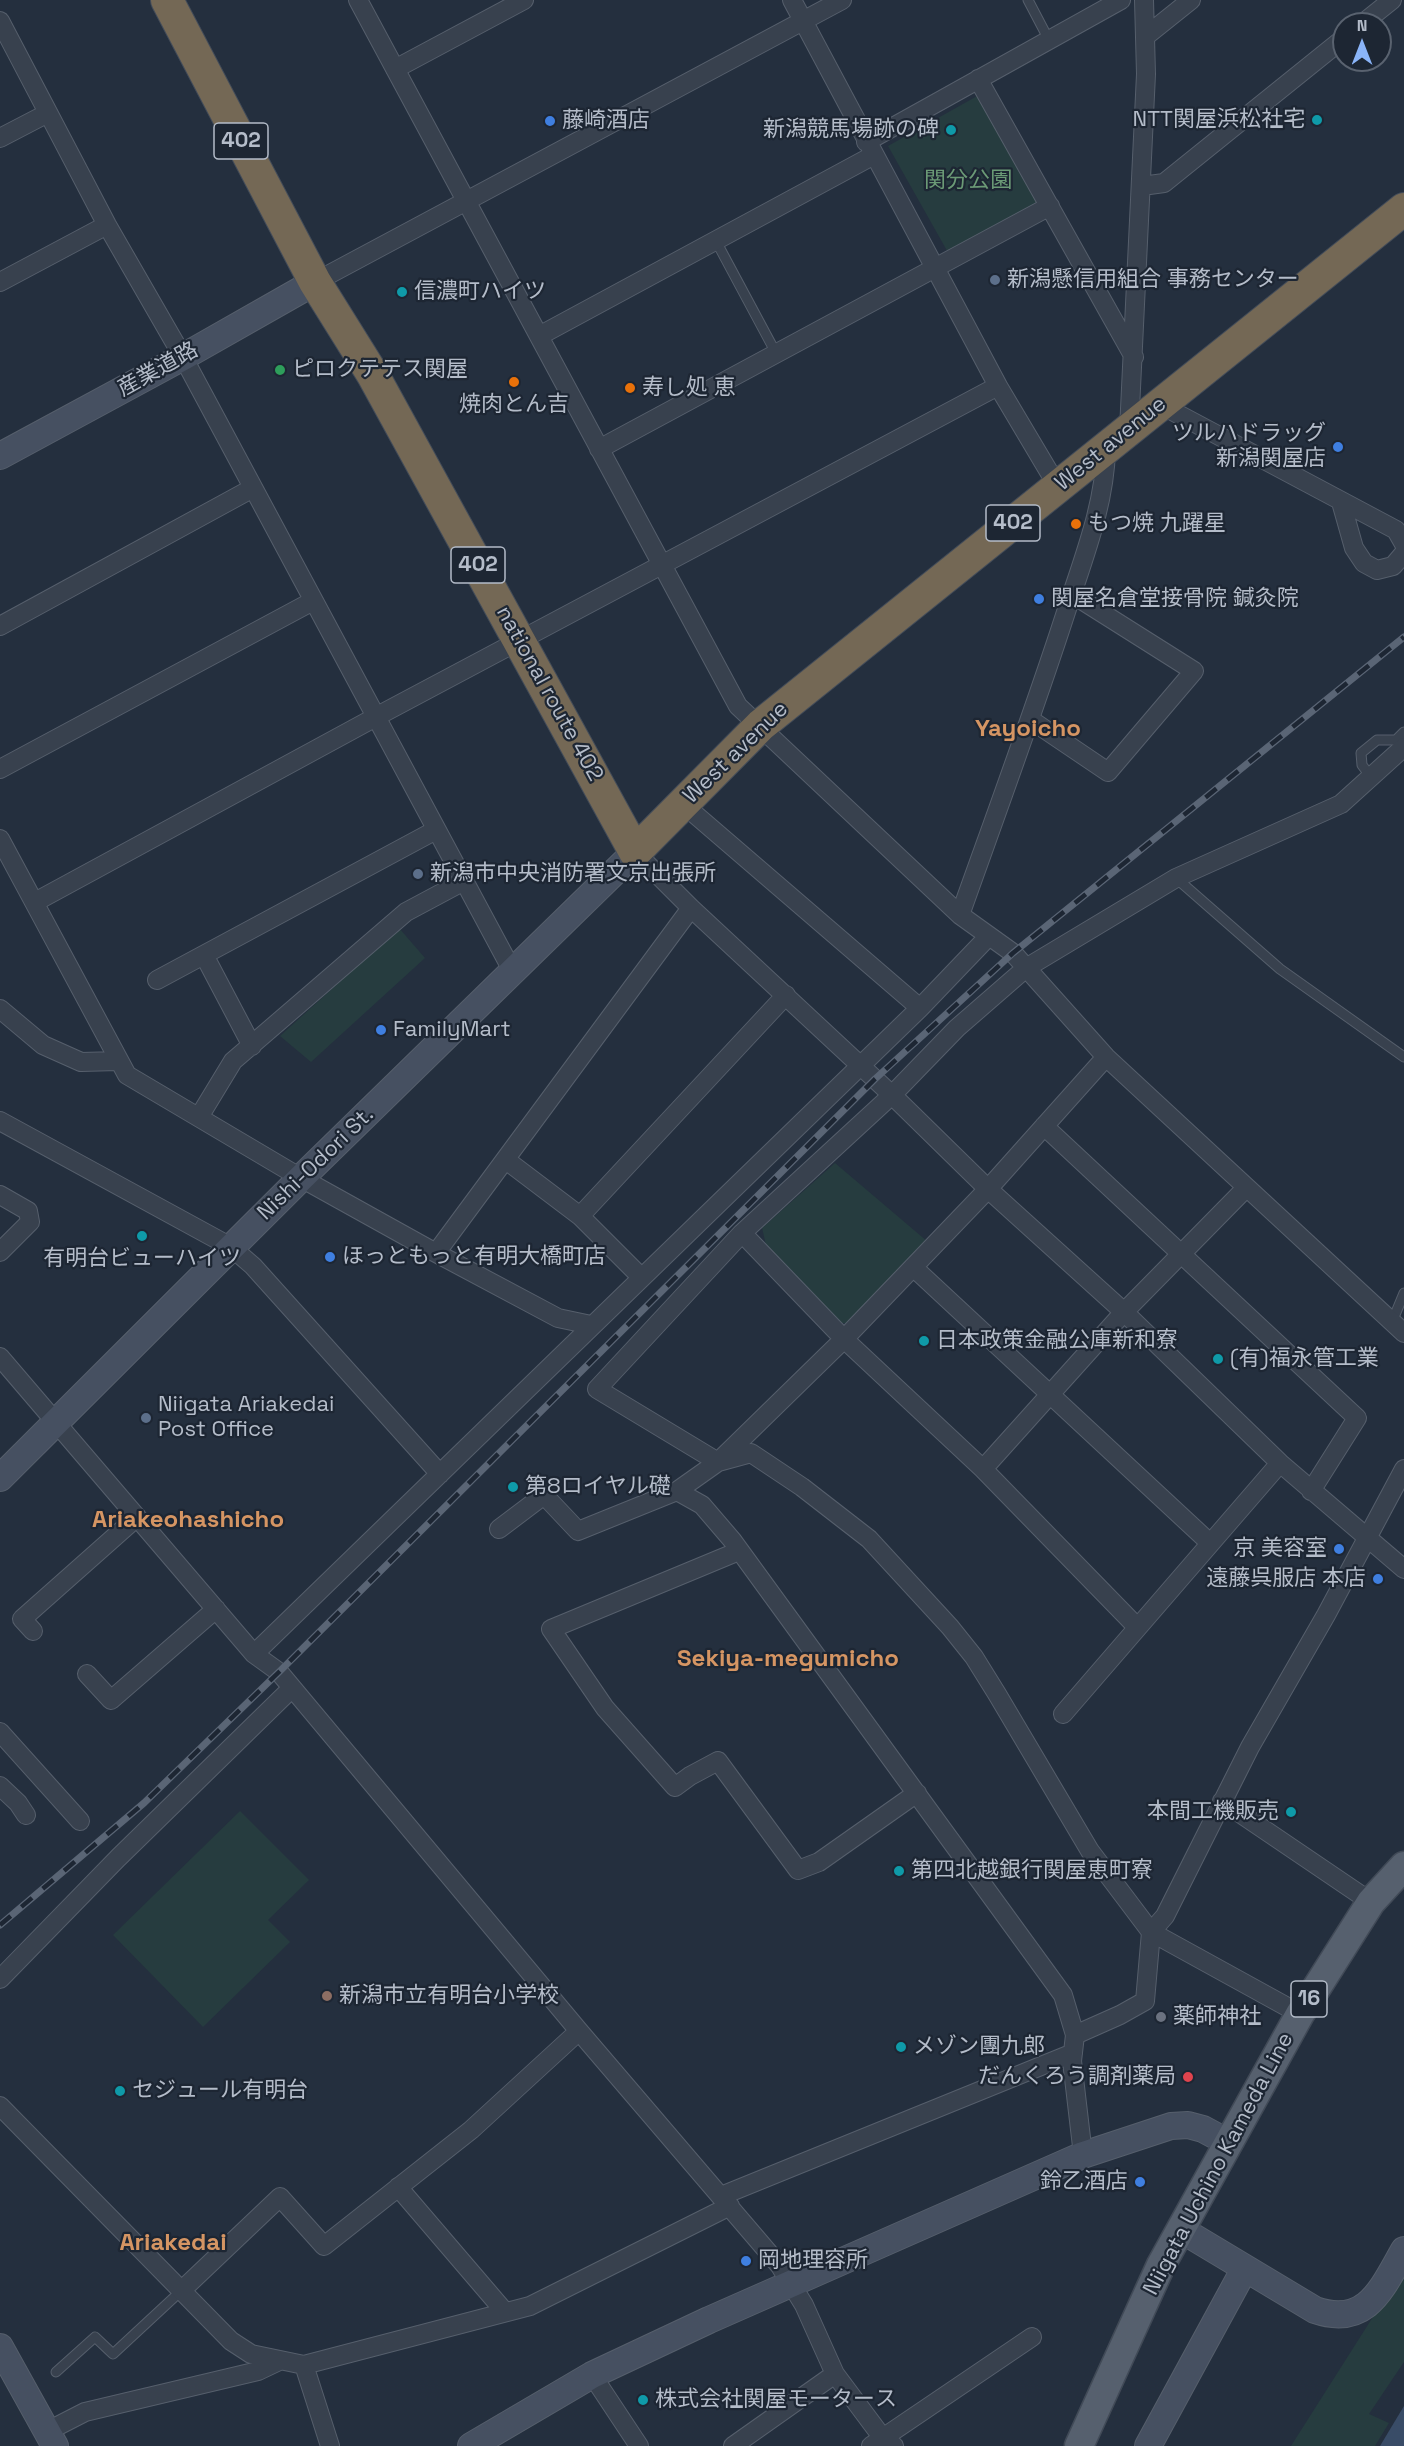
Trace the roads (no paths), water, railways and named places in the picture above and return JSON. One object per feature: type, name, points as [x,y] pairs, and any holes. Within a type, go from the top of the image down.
[{"type":"highway","name":"national route 402","points":[[167,0],[315,282],[373,375],[635,852]]},
{"type":"highway","name":"West avenue","points":[[635,852],[761,725],[1404,209]]},
{"type":"main road","name":"Niigata Uchino Kameda Line","points":[[1079,2446],[1161,2265],[1300,2014],[1371,1902],[1404,1866]]},
{"type":"street","points":[[358,0],[738,706],[761,725],[960,915],[1013,953],[1106,1057],[1398,1327]]},
{"type":"street","points":[[395,69],[524,0]]},
{"type":"street","points":[[792,0],[998,386],[1058,487]]},
{"type":"street","points":[[315,282],[842,0]]},
{"type":"street","points":[[539,336],[716,240],[870,148],[978,79],[1121,0]]},
{"type":"street","points":[[960,915],[1031,720],[1072,594],[1117,439],[1134,357],[1142,186],[1146,36],[1144,0]]},
{"type":"street","points":[[1146,36],[1191,0]]},
{"type":"street","points":[[1377,12],[1392,0]]},
{"type":"street","points":[[0,21],[107,225],[183,357],[513,972]]},
{"type":"street","points":[[1142,186],[1164,183],[1332,48]]},
{"type":"street","points":[[978,79],[1134,357]]},
{"type":"street","points":[[0,138],[48,113]]},
{"type":"street","points":[[599,449],[1050,206]]},
{"type":"street","points":[[0,282],[107,225]]},
{"type":"street","name":"産業道路","points":[[0,456],[183,357],[315,282]]},
{"type":"street","points":[[35,902],[375,717],[998,386]]},
{"type":"street","points":[[1161,405],[1396,530],[1404,544]]},
{"type":"street","points":[[0,626],[253,488]]},
{"type":"street","points":[[1341,502],[1354,548],[1364,563],[1377,570],[1393,566],[1404,553]]},
{"type":"street","points":[[1031,720],[1108,772],[1194,671],[1072,594]]},
{"type":"street","points":[[0,769],[313,601]]},
{"type":"street","points":[[1300,2014],[1150,1932],[1090,1851],[974,1657],[950,1627],[869,1539],[802,1487],[751,1453],[718,1462],[597,1389],[742,1233],[892,1095],[957,1028],[1026,968],[1176,878],[1341,804],[1404,747]]},
{"type":"street","points":[[683,804],[920,1008]]},
{"type":"street","points":[[157,980],[436,830]]},
{"type":"street","points":[[0,839],[127,1075],[301,1178],[436,1253],[558,1318],[591,1325]]},
{"type":"street","points":[[635,852],[691,908],[860,1064],[988,1189],[1124,1312],[1280,1463],[1404,1569]]},
{"type":"street","name":"Nishi-Odori St.","points":[[0,1478],[231,1247],[635,852]]},
{"type":"street","points":[[199,1117],[233,1061],[406,912],[464,881]]},
{"type":"street","points":[[436,1253],[691,908]]},
{"type":"street","points":[[254,1654],[920,1008],[988,937]]},
{"type":"street","points":[[204,955],[252,1046]]},
{"type":"street","points":[[580,1216],[786,995]]},
{"type":"street","points":[[0,1009],[43,1045],[81,1062],[118,1061]]},
{"type":"street","points":[[499,1529],[544,1495],[578,1531],[677,1491],[718,1462],[844,1339],[988,1189],[1106,1057]]},
{"type":"street","points":[[0,1121],[231,1247],[253,1266],[440,1474]]},
{"type":"street","points":[[1044,1126],[1357,1418],[1311,1491]]},
{"type":"street","points":[[506,1160],[580,1216],[641,1277]]},
{"type":"street","points":[[983,1469],[1124,1312],[1246,1188]]},
{"type":"street","points":[[0,1195],[28,1211],[30,1222],[0,1252]]},
{"type":"street","points":[[742,1233],[844,1339],[983,1469],[1137,1627]]},
{"type":"street","points":[[913,1267],[1210,1543]]},
{"type":"street","points":[[0,1357],[254,1654],[279,1672],[579,2031],[780,2265],[792,2284],[835,2374],[883,2443],[1032,2337]]},
{"type":"street","points":[[1063,1714],[1280,1463]]},
{"type":"street","points":[[1075,2035],[1145,2001],[1150,1932],[1165,1916],[1250,1747],[1369,1537],[1404,1469]]},
{"type":"street","points":[[677,1491],[702,1505],[739,1551],[1063,1995],[1075,2035],[1073,2053],[1083,2155]]},
{"type":"street","points":[[33,1631],[22,1619],[137,1517]]},
{"type":"street","points":[[739,1551],[551,1629],[605,1708],[675,1787],[718,1761],[798,1870],[819,1862],[917,1793]]},
{"type":"street","points":[[87,1674],[111,1700],[216,1609]]},
{"type":"street","points":[[0,1979],[118,1858],[292,1688]]},
{"type":"street","points":[[3,1742],[80,1821]]},
{"type":"street","points":[[0,1786],[18,1803],[26,1815]]},
{"type":"street","points":[[1222,1801],[1371,1902]]},
{"type":"street","points":[[182,2290],[280,2197],[324,2246],[471,2130],[579,2031]]},
{"type":"street","points":[[0,2106],[231,2341],[251,2354],[304,2365],[530,2306],[725,2201],[1073,2053]]},
{"type":"street","points":[[471,2446],[592,2375],[1083,2155],[1171,2126],[1188,2125],[1203,2129],[1228,2143]]},
{"type":"street","points":[[398,2187],[505,2312]]},
{"type":"street","points":[[1180,2229],[1315,2310],[1329,2315],[1345,2316],[1361,2310],[1372,2300],[1404,2250]]},
{"type":"street","points":[[1148,2446],[1245,2268]]},
{"type":"street","points":[[0,2347],[51,2439],[85,2412],[258,2371],[279,2361]]},
{"type":"street","points":[[304,2365],[330,2446]]},
{"type":"street","points":[[733,2446],[835,2374]]},
{"type":"street","points":[[592,2375],[639,2446]]},
{"type":"lane","points":[[1028,0],[1049,40]]},
{"type":"lane","points":[[716,240],[776,353]]},
{"type":"lane","points":[[1371,777],[1362,765],[1361,753],[1377,740],[1396,740],[1404,732]]},
{"type":"lane","points":[[1176,878],[1280,969],[1404,1057]]},
{"type":"lane","points":[[1398,1327],[1404,1293]]},
{"type":"lane","points":[[56,2372],[95,2337],[113,2354],[182,2290]]},
{"type":"water","points":[[1404,2406],[1404,2446],[1380,2446]]},
{"type":"railway","points":[[0,1925],[144,1803],[279,1672],[875,1079],[1013,953],[1404,637]]},
{"type":"place","name":"NTT関屋浜松社宅","points":[[1317,120]]},
{"type":"place","name":"藤崎酒店","points":[[550,121]]},
{"type":"place","name":"新潟競馬場跡の碑","points":[[951,130]]},
{"type":"place","name":"新潟懸信用組合 事務センター","points":[[995,280]]},
{"type":"place","name":"信濃町ハイツ","points":[[402,292]]},
{"type":"place","name":"ピロクテテス関屋","points":[[280,370]]},
{"type":"place","name":"焼肉とん吉","points":[[514,382]]},
{"type":"place","name":"寿し処 恵","points":[[630,388]]},
{"type":"place","name":"ツルハドラッグ 新潟関屋店","points":[[1338,447]]},
{"type":"place","name":"もつ焼 九躍星","points":[[1076,524]]},
{"type":"place","name":"関屋名倉堂接骨院 鍼灸院","points":[[1039,599]]},
{"type":"place","name":"新潟市中央消防署文京出張所","points":[[418,874]]},
{"type":"place","name":"FamilyMart","points":[[381,1030]]},
{"type":"place","name":"有明台ビューハイツ","points":[[142,1236]]},
{"type":"place","name":"ほっともっと有明大橋町店","points":[[330,1257]]},
{"type":"place","name":"日本政策金融公庫新和寮","points":[[924,1341]]},
{"type":"place","name":"(有)福永管工業","points":[[1218,1359]]},
{"type":"place","name":"Niigata Ariakedai Post Office","points":[[146,1418]]},
{"type":"place","name":"第8ロイヤル礎","points":[[513,1487]]},
{"type":"place","name":"京 美容室","points":[[1339,1549]]},
{"type":"place","name":"遠藤呉服店 本店","points":[[1378,1579]]},
{"type":"place","name":"本間工機販売","points":[[1291,1812]]},
{"type":"place","name":"第四北越銀行関屋恵町寮","points":[[899,1871]]},
{"type":"place","name":"新潟市立有明台小学校","points":[[327,1996]]},
{"type":"place","name":"薬師神社","points":[[1161,2017]]},
{"type":"place","name":"メゾン團九郎","points":[[901,2047]]},
{"type":"place","name":"だんくろう調剤薬局","points":[[1188,2077]]},
{"type":"place","name":"セジュール有明台","points":[[120,2091]]},
{"type":"place","name":"鈴乙酒店","points":[[1140,2182]]},
{"type":"place","name":"岡地理容所","points":[[746,2261]]},
{"type":"place","name":"株式会社関屋モータース","points":[[643,2400]]},
{"type":"district","name":"Yayoicho","points":[[1028,729]]},
{"type":"district","name":"Ariakeohashicho","points":[[188,1520]]},
{"type":"district","name":"Sekiya-megumicho","points":[[788,1659]]},
{"type":"district","name":"Ariakedai","points":[[173,2243]]},
{"type":"park label","name":"関分公園","points":[[968,181]]}]
